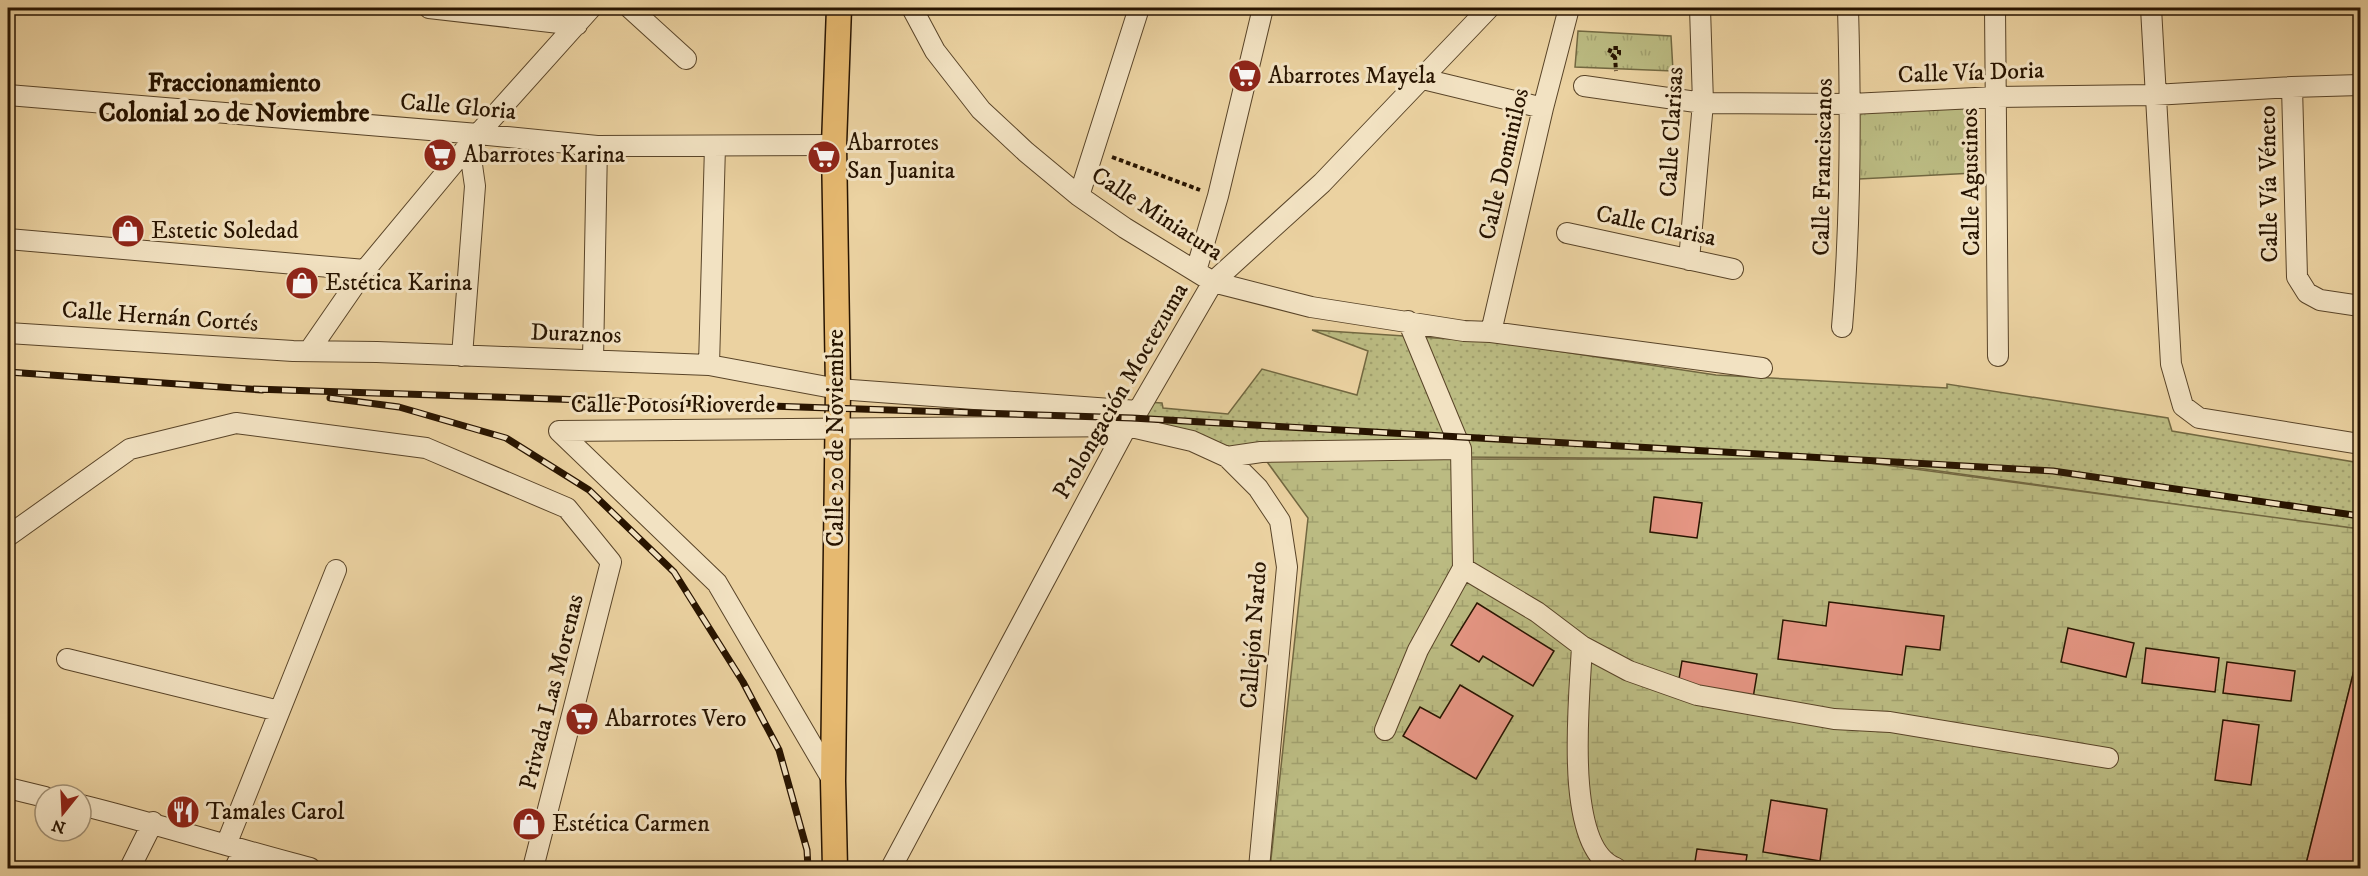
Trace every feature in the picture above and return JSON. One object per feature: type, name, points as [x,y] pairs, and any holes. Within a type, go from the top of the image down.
[{"type":"main road","name":"Calle 20 de Noviembre","points":[[835,868],[838,389],[834,145],[839,8]]},
{"type":"street","points":[[429,8],[577,26]]},
{"type":"street","points":[[309,351],[365,270],[474,139],[591,8]]},
{"type":"street","points":[[630,8],[686,59]]},
{"type":"street","name":"Calle Miniatura","points":[[912,8],[935,51],[981,110],[1026,152],[1080,196],[1125,228],[1205,277],[1311,307],[1464,331],[1491,332],[1762,368]]},
{"type":"street","points":[[1080,196],[1139,8]]},
{"type":"street","points":[[1205,277],[1218,196],[1263,8]]},
{"type":"street","name":"Prolongación Moctezuma","points":[[891,868],[1133,418],[1205,277],[1322,183],[1489,8]]},
{"type":"street","name":"Calle Dominilos","points":[[1491,332],[1543,108],[1569,8]]},
{"type":"street","name":"Calle Clarisas","points":[[1689,260],[1703,103],[1700,8]]},
{"type":"street","name":"Calle Franciscanos","points":[[1842,327],[1847,260],[1851,104],[1848,8]]},
{"type":"street","name":"Calle Agustinos","points":[[1995,8],[1998,356]]},
{"type":"street","points":[[2151,8],[2154,95],[2171,364],[2183,406],[2199,418],[2361,444]]},
{"type":"street","points":[[1423,79],[1543,108]]},
{"type":"street","name":"Calle Vía Doria","points":[[1584,86],[1703,103],[1851,104],[1996,97],[2154,95],[2292,87],[2361,86]]},
{"type":"street","name":"Calle Vía Véneto","points":[[2292,87],[2297,277],[2307,293],[2320,300],[2361,306]]},
{"type":"street","name":"Calle Gloria","points":[[8,95],[474,139],[597,146],[834,145]]},
{"type":"street","points":[[462,356],[475,186],[474,139]]},
{"type":"street","points":[[593,360],[597,146]]},
{"type":"street","points":[[709,365],[714,146]]},
{"type":"street","name":"Calle Clarisa","points":[[1567,233],[1733,269]]},
{"type":"street","points":[[8,239],[365,270]]},
{"type":"street","points":[[1385,730],[1418,650],[1462,568],[1461,449],[1408,321]]},
{"type":"street","name":"Calle Hernán Cortés","points":[[8,333],[309,351]]},
{"type":"street","name":"Duraznos","points":[[309,351],[709,365],[838,389]]},
{"type":"street","points":[[838,389],[1133,418]]},
{"type":"street","name":"Calle Potosí Rioverde","points":[[834,781],[717,584],[559,431],[838,429],[1133,418]]},
{"type":"street","name":"Callejón Nardo","points":[[1133,418],[1192,441],[1227,458],[1258,488],[1280,521],[1287,567],[1259,868]]},
{"type":"street","name":"Privada Las Morenas","points":[[8,536],[130,448],[236,423],[426,448],[567,508],[611,562],[533,868]]},
{"type":"street","points":[[1227,458],[1261,452],[1461,449]]},
{"type":"street","points":[[1462,568],[1537,612],[1582,646],[1629,671],[1697,695],[1834,719],[1890,722],[2108,758]]},
{"type":"street","points":[[234,855],[279,711],[336,570]]},
{"type":"street","points":[[1582,646],[1576,760],[1587,834],[1606,865],[1616,868]]},
{"type":"street","points":[[67,658],[279,711]]},
{"type":"street","points":[[8,788],[33,793]]},
{"type":"street","points":[[93,808],[153,822],[234,855],[310,868]]},
{"type":"street","points":[[130,868],[153,822]]},
{"type":"path","points":[[1615,57],[1615,90]]},
{"type":"path","points":[[1094,150],[1218,196]]},
{"type":"green space","points":[[1578,31],[1671,36],[1673,71],[1575,67]]},
{"type":"green space","points":[[1975,108],[1974,173],[1859,179],[1858,112]]},
{"type":"green space","points":[[1312,330],[1497,342],[1716,375],[1947,388],[1947,384],[2168,418],[2172,431],[2360,463],[2360,530],[1860,460],[1455,457],[1276,459],[1138,425],[1146,402],[1162,403],[1163,408],[1228,414],[1262,369],[1357,395],[1368,351]]},
{"type":"green space","points":[[1265,459],[1840,459],[2360,529],[2360,646],[2305,868],[1270,868],[1308,518]]},
{"type":"building","points":[[1654,497],[1702,503],[1697,538],[1650,532]]},
{"type":"building","points":[[1829,602],[1944,616],[1940,650],[1906,646],[1902,675],[1778,659],[1783,620],[1826,626]]},
{"type":"building","points":[[1477,603],[1554,651],[1533,686],[1483,656],[1479,662],[1451,645]]},
{"type":"building","points":[[2068,628],[2134,643],[2126,677],[2061,662]]},
{"type":"building","points":[[2360,646],[2360,868],[2305,868]]},
{"type":"building","points":[[2146,648],[2219,658],[2215,692],[2142,683]]},
{"type":"building","points":[[1682,661],[1757,674],[1753,698],[1678,685]]},
{"type":"building","points":[[2227,662],[2295,671],[2291,701],[2223,693]]},
{"type":"building","points":[[1460,685],[1513,716],[1476,779],[1403,736],[1420,707],[1440,718]]},
{"type":"building","points":[[2223,720],[2259,725],[2251,785],[2215,780]]},
{"type":"building","points":[[1771,800],[1827,809],[1820,861],[1763,852]]},
{"type":"building","points":[[1697,849],[1747,855],[1745,868],[1694,868]]},
{"type":"railway","points":[[8,372],[262,390]]},
{"type":"railway","points":[[254,389],[1132,418],[2053,471],[2360,516]]},
{"type":"railway","points":[[330,398],[399,407],[506,438],[589,490],[674,572],[743,682],[779,750],[807,850],[808,868]]},
{"type":"place","name":"Abarrotes Mayela","points":[[1245,76]]},
{"type":"place","name":"Abarrotes Karina","points":[[440,155]]},
{"type":"place","name":"Abarrotes San Juanita","points":[[824,157]]},
{"type":"place","name":"Estetic Soledad","points":[[128,231]]},
{"type":"place","name":"Estética Karina","points":[[302,283]]},
{"type":"place","name":"Abarrotes Vero","points":[[582,719]]},
{"type":"place","name":"Tamales Carol","points":[[183,812]]},
{"type":"place","name":"Estética Carmen","points":[[529,824]]},
{"type":"district","name":"Fraccionamiento Colonial 20 de Noviembre","points":[[234,98]]}]
